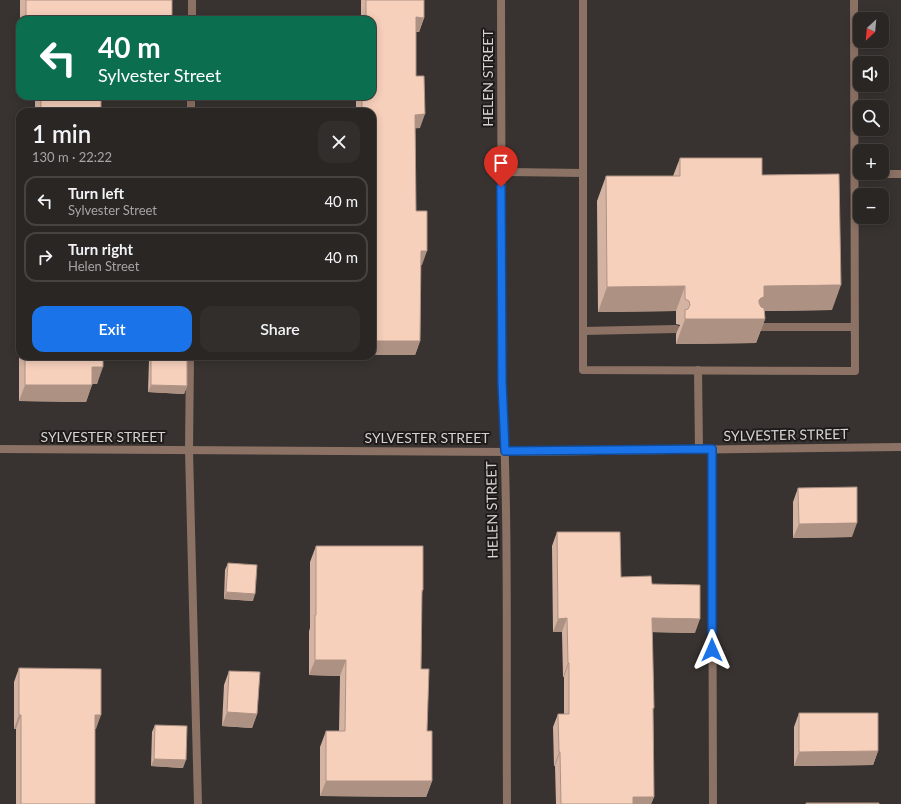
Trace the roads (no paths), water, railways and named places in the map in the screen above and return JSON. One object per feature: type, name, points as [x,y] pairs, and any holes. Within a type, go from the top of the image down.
[{"type":"street","points":[[192,0],[192,16]]},
{"type":"street","name":"HELEN STREET","points":[[501,0],[502,382],[505,451],[507,804]]},
{"type":"street","points":[[583,0],[583,370],[855,371],[855,180]]},
{"type":"street","points":[[854,0],[855,144]]},
{"type":"street","points":[[501,172],[583,173]]},
{"type":"street","points":[[889,174],[901,174]]},
{"type":"street","points":[[756,327],[855,326]]},
{"type":"street","points":[[583,330],[676,330]]},
{"type":"street","points":[[190,360],[189,450],[198,804]]},
{"type":"street","points":[[698,370],[699,450]]},
{"type":"street","name":"SYLVESTER STREET","points":[[0,449],[505,451],[901,447]]},
{"type":"street","points":[[712,449],[712,804]]}]
